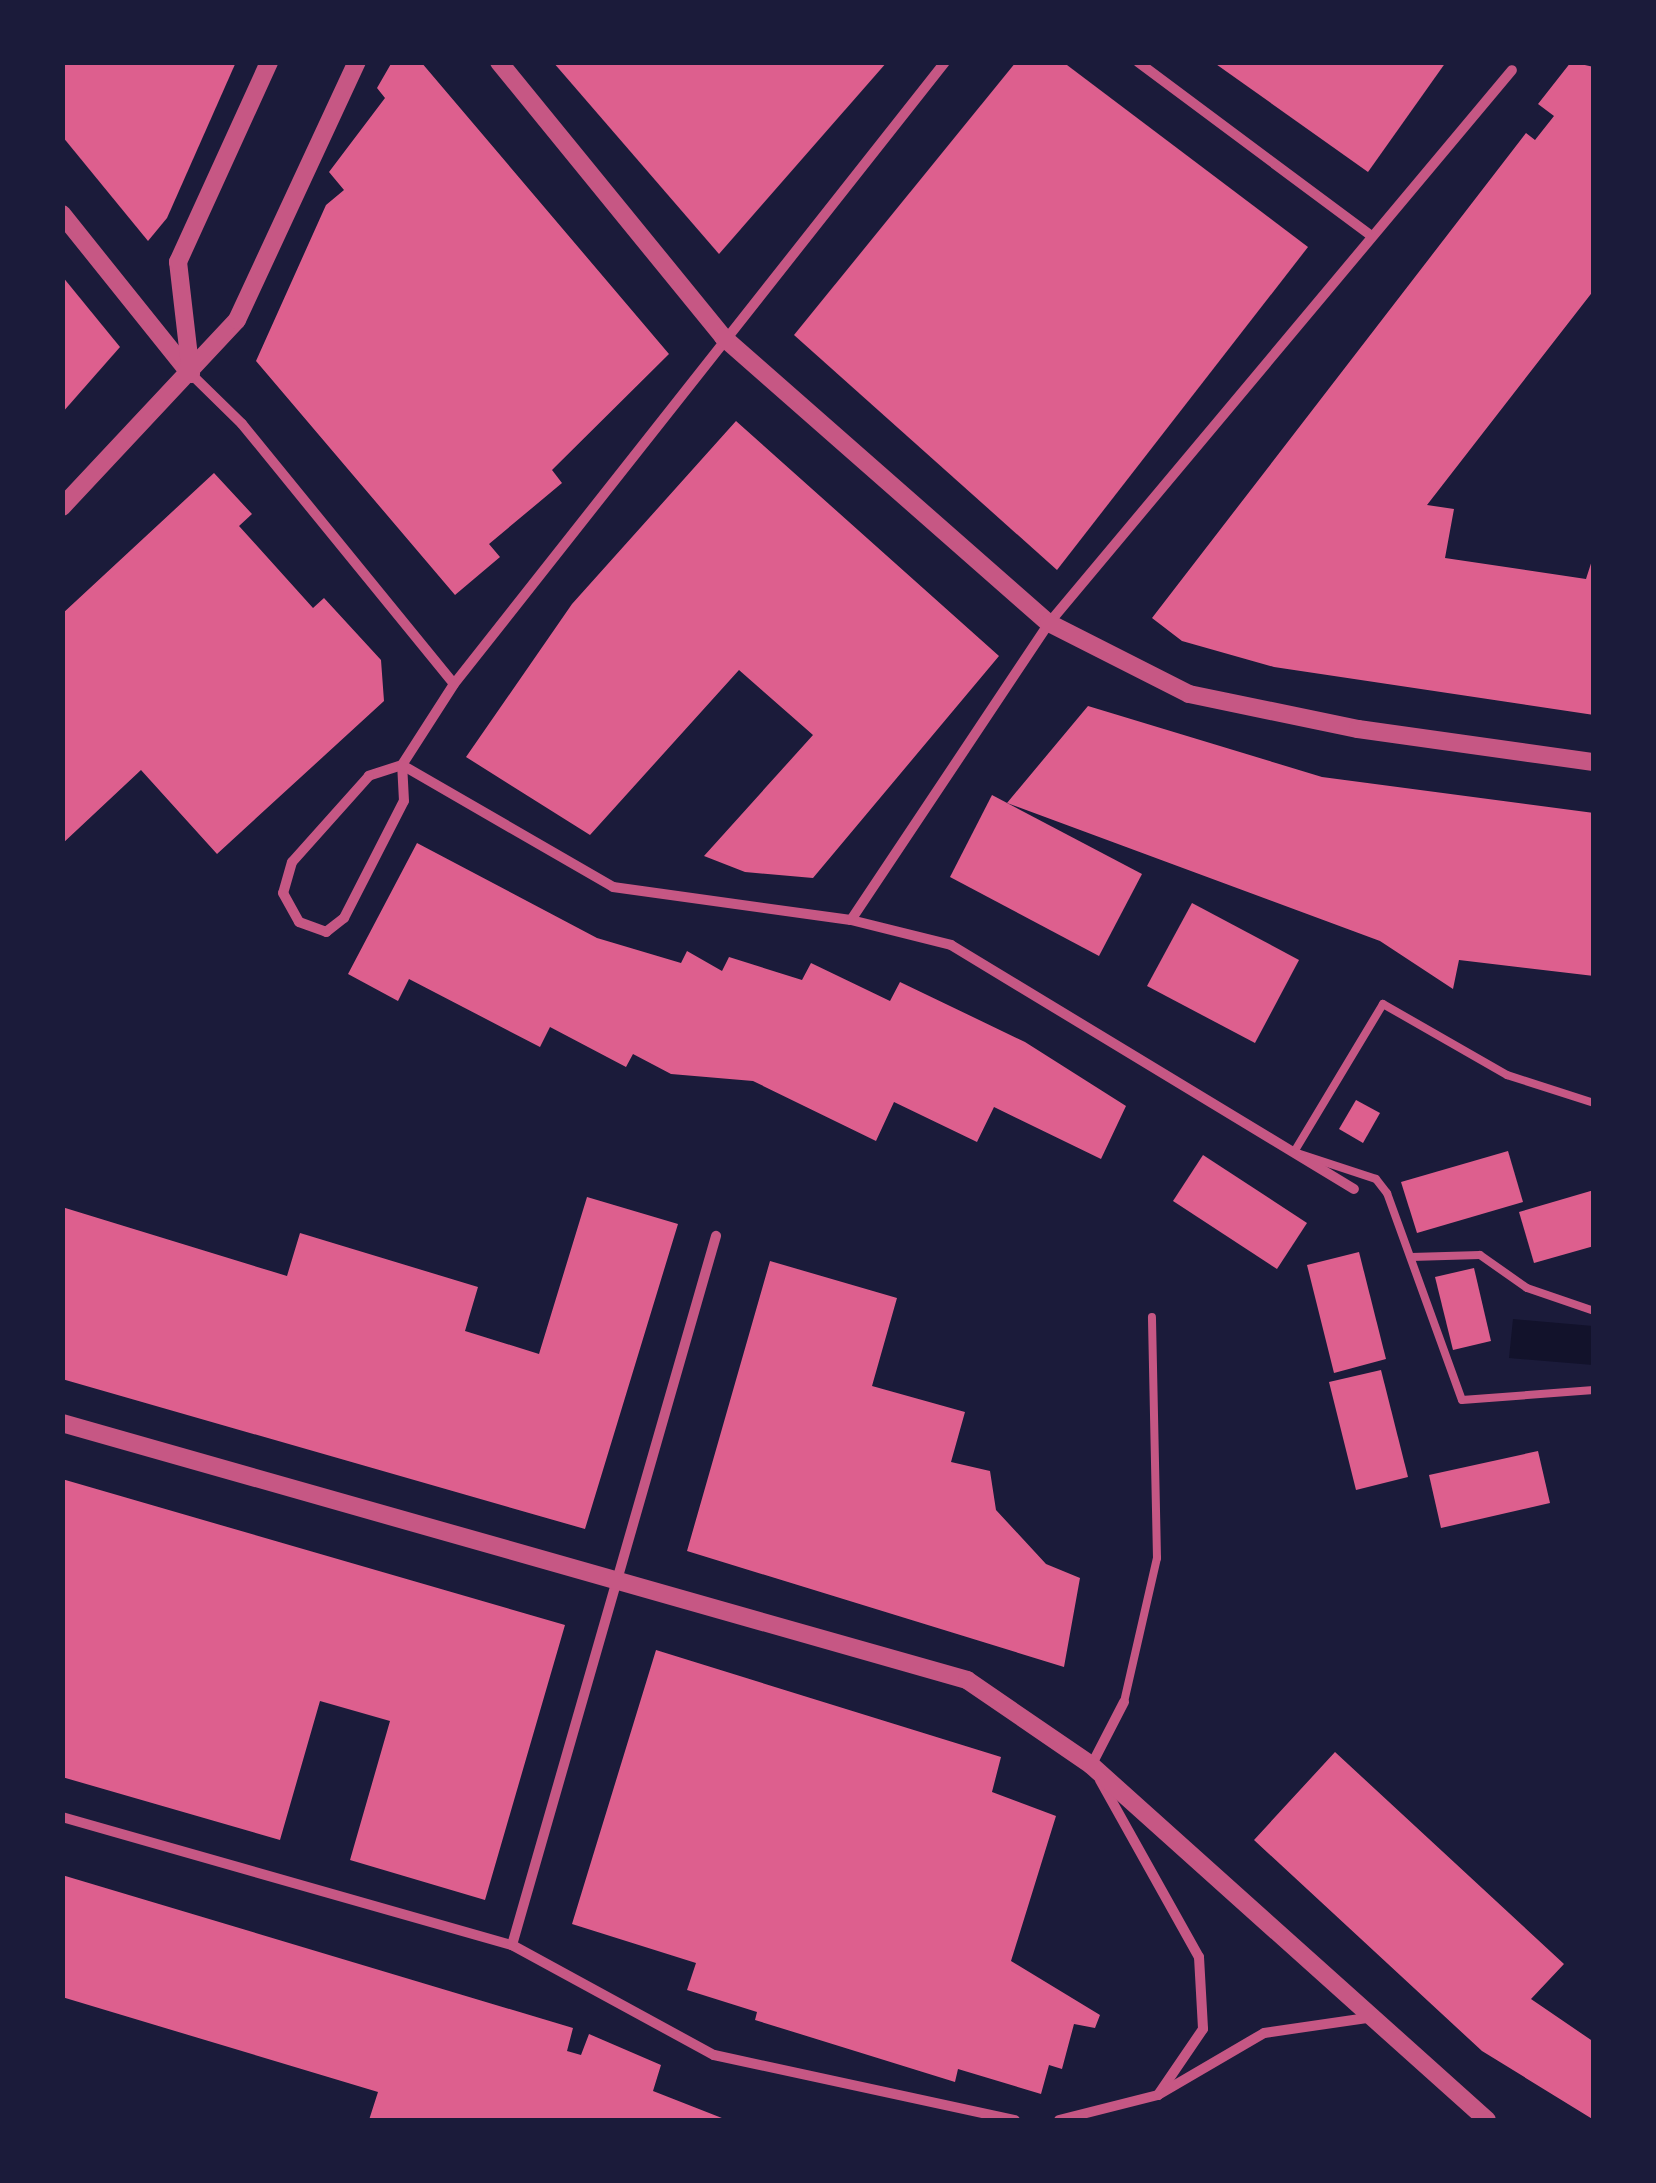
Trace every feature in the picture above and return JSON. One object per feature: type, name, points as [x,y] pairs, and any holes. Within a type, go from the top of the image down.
[{"type":"street","points":[[190,374],[178,262],[269,62]]},
{"type":"street","points":[[62,507],[237,320],[357,62]]},
{"type":"street","points":[[500,62],[723,337],[1050,623],[1189,694],[1594,762]]},
{"type":"street","points":[[945,62],[723,337],[454,684],[402,765],[404,801],[344,918],[326,932],[299,922],[283,893],[292,862],[370,776],[402,765],[612,887],[850,920],[952,945],[1354,1188]]},
{"type":"street","points":[[1138,62],[1369,234]]},
{"type":"street","points":[[850,920],[1050,623],[1369,234],[1515,66]]},
{"type":"street","points":[[62,214],[190,374],[454,684]]},
{"type":"street","points":[[512,1944],[613,1582],[716,1236]]},
{"type":"street","points":[[62,1423],[967,1680],[1091,1765],[1367,2018],[1487,2120]]},
{"type":"street","points":[[1091,1765],[1124,1702]]},
{"type":"street","points":[[1091,1765],[1199,1957],[1203,2028],[1158,2095]]},
{"type":"street","points":[[62,1817],[512,1944],[714,2055],[1015,2120]]},
{"type":"street","points":[[1060,2120],[1158,2095],[1264,2033],[1367,2018]]},
{"type":"lane","points":[[1594,1103],[1507,1076],[1383,1004],[1294,1152],[1376,1179],[1411,1257],[1462,1400],[1594,1390]]},
{"type":"lane","points":[[1411,1257],[1480,1256],[1527,1288],[1594,1311]]},
{"type":"lane","points":[[1124,1702],[1156,1558],[1152,1317]]},
{"type":"shaded area","points":[[1513,1319],[1593,1326],[1593,1365],[1509,1358]]},
{"type":"building","points":[[62,62],[236,62],[167,218],[148,241],[62,136]]},
{"type":"building","points":[[392,62],[421,62],[669,354],[552,470],[562,483],[489,544],[500,557],[455,595],[256,361],[326,205],[344,190],[329,172],[385,98],[377,88]]},
{"type":"building","points":[[553,62],[887,62],[719,254]]},
{"type":"building","points":[[1016,62],[1063,62],[1308,247],[1057,570],[794,335]]},
{"type":"building","points":[[1213,62],[1446,62],[1368,172]]},
{"type":"building","points":[[1571,62],[1594,67],[1594,290],[1427,505],[1454,509],[1445,558],[1586,579],[1594,554],[1594,715],[1274,667],[1182,641],[1152,618],[1526,133],[1535,140],[1554,116],[1538,104]]},
{"type":"building","points":[[62,276],[120,347],[62,413]]},
{"type":"building","points":[[736,421],[999,656],[813,878],[745,872],[704,856],[813,735],[739,670],[590,835],[466,757],[572,604]]},
{"type":"building","points":[[214,473],[252,514],[239,526],[313,608],[324,598],[381,660],[384,701],[217,854],[141,770],[62,844],[62,614]]},
{"type":"building","points":[[1088,706],[1322,777],[1594,813],[1594,976],[1459,960],[1453,989],[1380,941],[1007,803]]},
{"type":"building","points":[[992,795],[1142,874],[1099,956],[950,877]]},
{"type":"building","points":[[417,843],[597,938],[681,963],[687,951],[722,971],[729,957],[802,980],[811,963],[890,1001],[900,982],[1025,1042],[1126,1106],[1101,1159],[994,1107],[977,1142],[894,1102],[876,1141],[753,1081],[671,1074],[633,1054],[626,1067],[550,1027],[540,1047],[409,979],[398,1001],[348,974]]},
{"type":"building","points":[[1192,903],[1299,960],[1255,1043],[1147,986]]},
{"type":"building","points":[[1356,1100],[1380,1113],[1363,1143],[1339,1129]]},
{"type":"building","points":[[1508,1151],[1523,1202],[1417,1233],[1401,1182]]},
{"type":"building","points":[[1203,1155],[1307,1223],[1277,1269],[1173,1201]]},
{"type":"building","points":[[1594,1190],[1594,1246],[1534,1263],[1519,1212]]},
{"type":"building","points":[[587,1197],[678,1224],[585,1529],[62,1379],[62,1207],[287,1276],[300,1233],[478,1287],[465,1331],[539,1354]]},
{"type":"building","points":[[1359,1252],[1386,1359],[1334,1373],[1307,1265]]},
{"type":"building","points":[[770,1261],[897,1298],[872,1386],[965,1412],[951,1462],[990,1471],[996,1510],[1046,1564],[1080,1578],[1064,1667],[687,1551]]},
{"type":"building","points":[[1474,1268],[1491,1341],[1453,1350],[1435,1277]]},
{"type":"building","points":[[1381,1370],[1408,1477],[1356,1490],[1329,1382]]},
{"type":"building","points":[[1538,1451],[1550,1503],[1441,1528],[1429,1475]]},
{"type":"building","points":[[62,1479],[565,1625],[485,1900],[350,1860],[390,1721],[320,1701],[280,1840],[62,1777]]},
{"type":"building","points":[[656,1650],[1001,1757],[992,1792],[1056,1816],[1011,1961],[1100,2015],[1095,2028],[1074,2024],[1062,2069],[1049,2065],[1041,2094],[958,2069],[955,2082],[755,2020],[757,2012],[687,1990],[696,1963],[572,1924]]},
{"type":"building","points":[[1335,1752],[1564,1964],[1531,1999],[1594,2042],[1594,2120],[1482,2051],[1254,1840]]},
{"type":"building","points":[[62,1875],[573,2028],[567,2051],[581,2055],[589,2034],[661,2065],[653,2091],[727,2120],[369,2120],[378,2092],[62,1997]]}]
